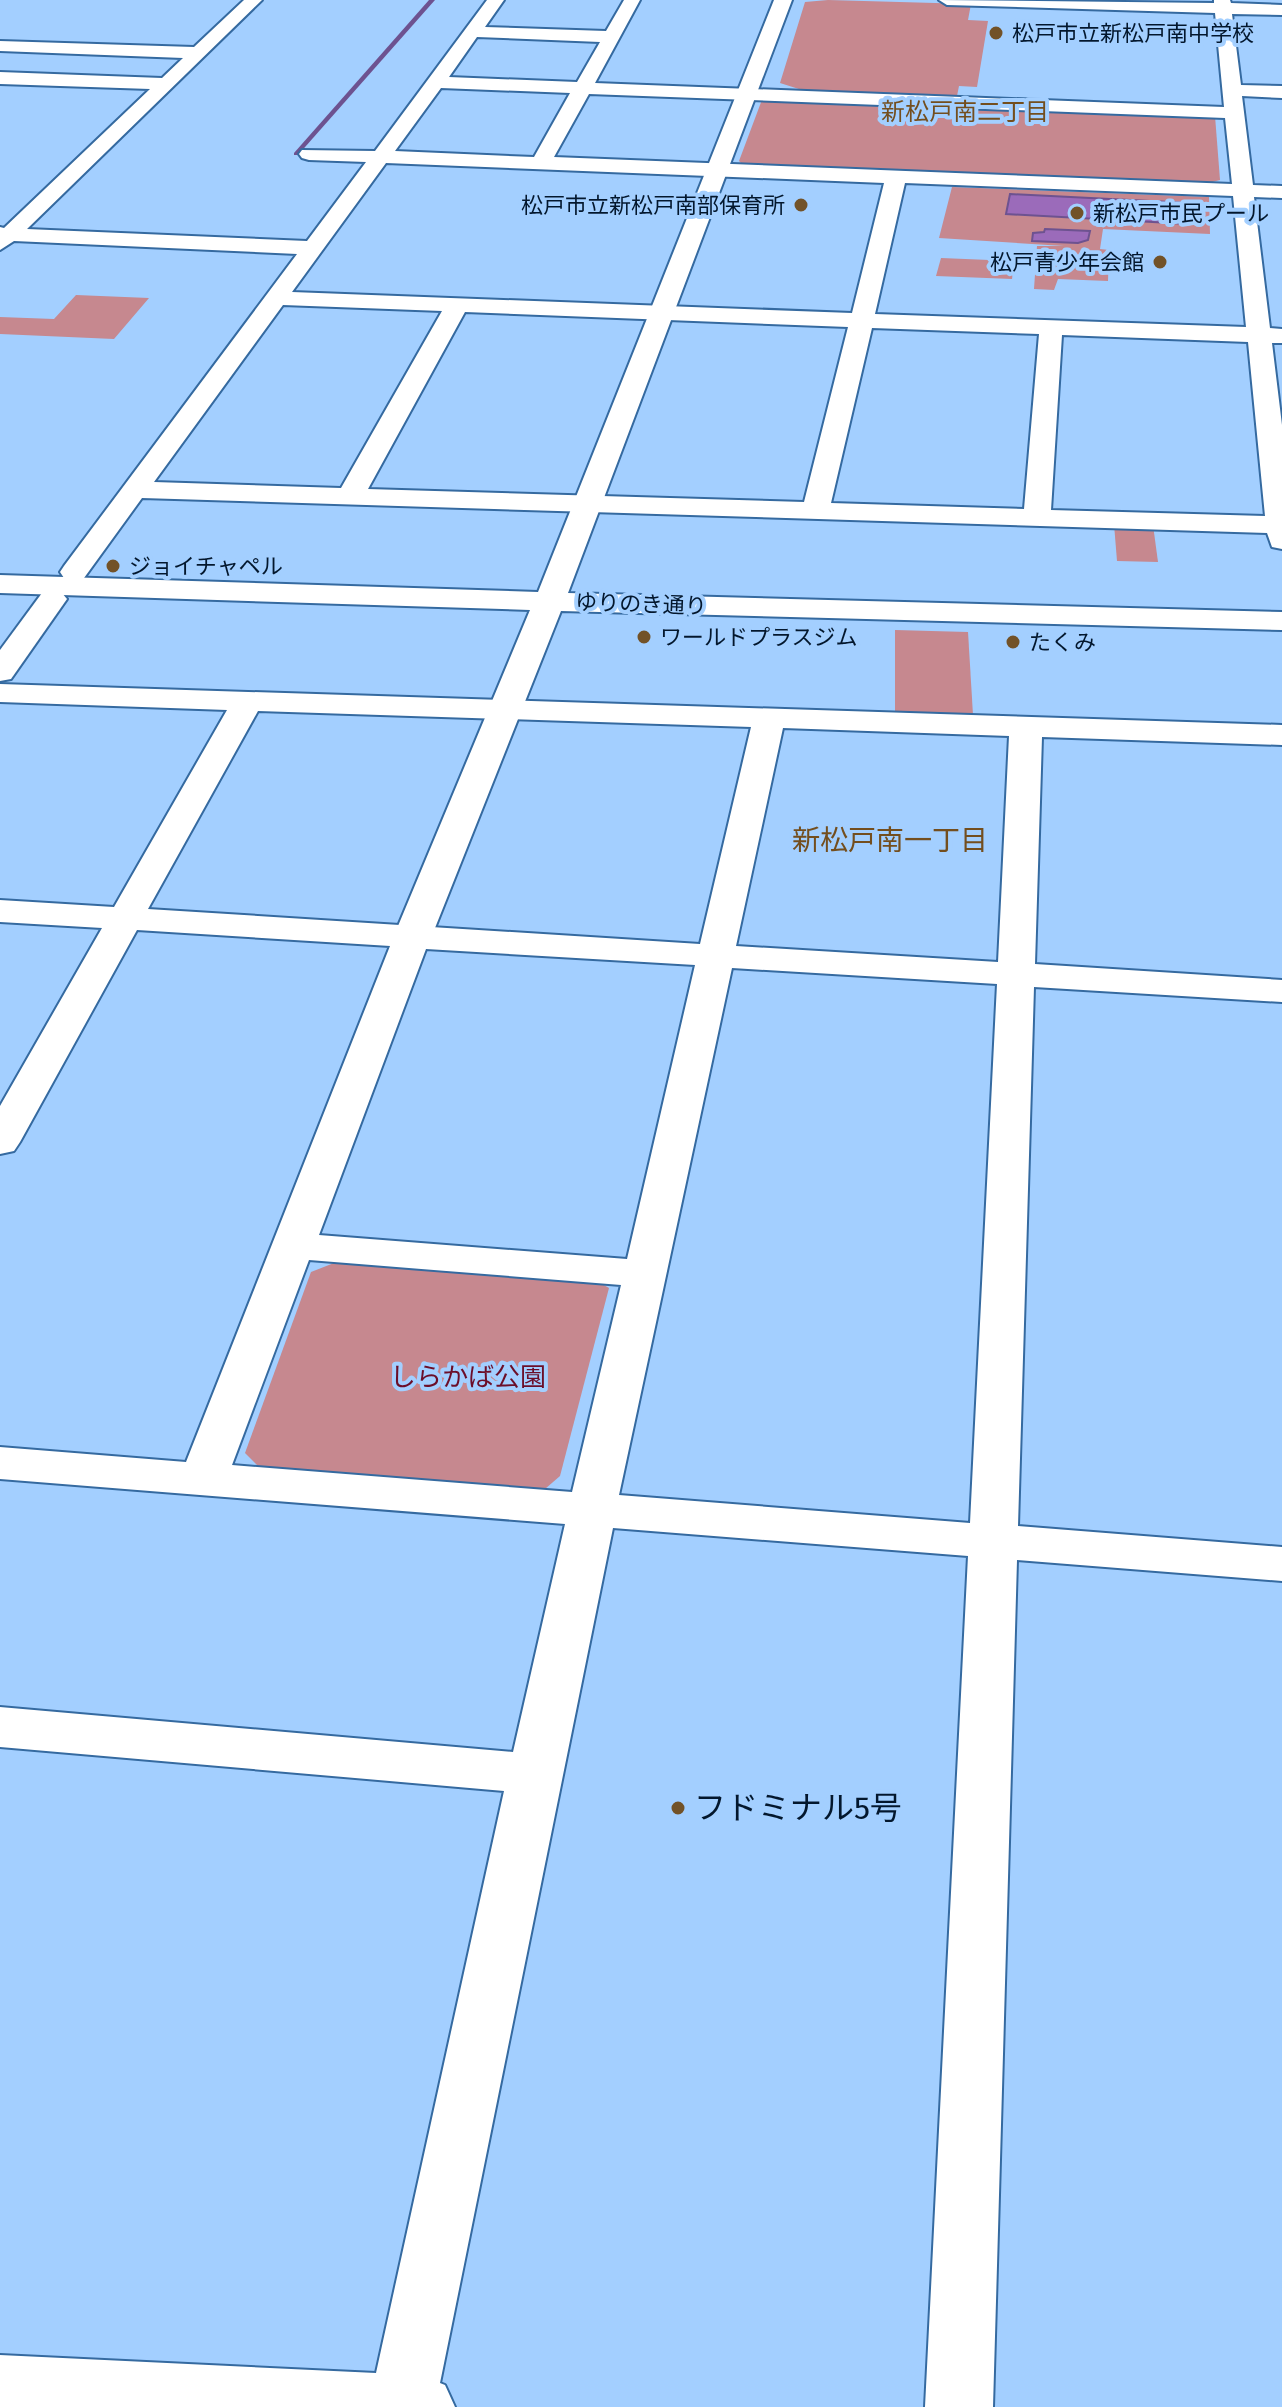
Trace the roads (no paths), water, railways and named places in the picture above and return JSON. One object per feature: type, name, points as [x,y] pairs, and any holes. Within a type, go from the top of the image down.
[{"type":"street","points":[[3,237],[254,0]]},
{"type":"street","points":[[74,572],[496,0]]},
{"type":"street","points":[[541,162],[632,0]]},
{"type":"street","points":[[203,1479],[412,938],[549,602],[783,0]]},
{"type":"street","points":[[947,0],[1222,4],[1282,10]]},
{"type":"street","points":[[134,490],[1037,516],[1281,530],[1270,335],[1243,190],[1222,4]]},
{"type":"street","points":[[34,47],[56,29]]},
{"type":"street","points":[[472,32],[612,37]]},
{"type":"street","points":[[189,33],[219,34]]},
{"type":"street","points":[[0,46],[200,53]]},
{"type":"street","points":[[0,78],[168,84]]},
{"type":"street","points":[[435,82],[1234,113]]},
{"type":"street","points":[[1232,90],[1282,92]]},
{"type":"street","points":[[309,154],[1282,192]]},
{"type":"street","points":[[816,510],[896,176]]},
{"type":"street","points":[[3,237],[312,248]]},
{"type":"street","points":[[276,298],[1270,335]]},
{"type":"street","points":[[350,497],[457,305]]},
{"type":"street","points":[[1037,516],[1051,327]]},
{"type":"street","name":"ゆりのき通り","points":[[0,584],[1282,621]]},
{"type":"street","points":[[0,672],[52,599]]},
{"type":"street","points":[[0,693],[1282,735]]},
{"type":"street","points":[[0,1142],[248,700]]},
{"type":"street","points":[[0,2386],[408,2407],[536,1774],[769,718]]},
{"type":"street","points":[[959,2407],[1026,726]]},
{"type":"street","points":[[0,911],[1282,991]]},
{"type":"street","points":[[293,1246],[647,1274]]},
{"type":"street","points":[[0,1463],[1282,1564]]},
{"type":"street","points":[[0,1727],[536,1774]]},
{"type":"waterway","points":[[296,154],[432,0]]},
{"type":"place","name":"松戸市立新松戸南中学校","points":[[996,33]]},
{"type":"place","name":"松戸市立新松戸南部保育所","points":[[801,205]]},
{"type":"place","name":"新松戸市民プール","points":[[1077,213]]},
{"type":"place","name":"松戸青少年会館","points":[[1160,262]]},
{"type":"place","name":"ジョイチャペル","points":[[113,566]]},
{"type":"place","name":"ワールドプラスジム","points":[[644,637]]},
{"type":"place","name":"たくみ","points":[[1013,642]]},
{"type":"place","name":"フドミナル5号","points":[[678,1808]]},
{"type":"district","name":"新松戸南二丁目","points":[[965,112]]},
{"type":"district","name":"新松戸南一丁目","points":[[890,840]]},
{"type":"park label","name":"しらかば公園","points":[[468,1377]]}]
